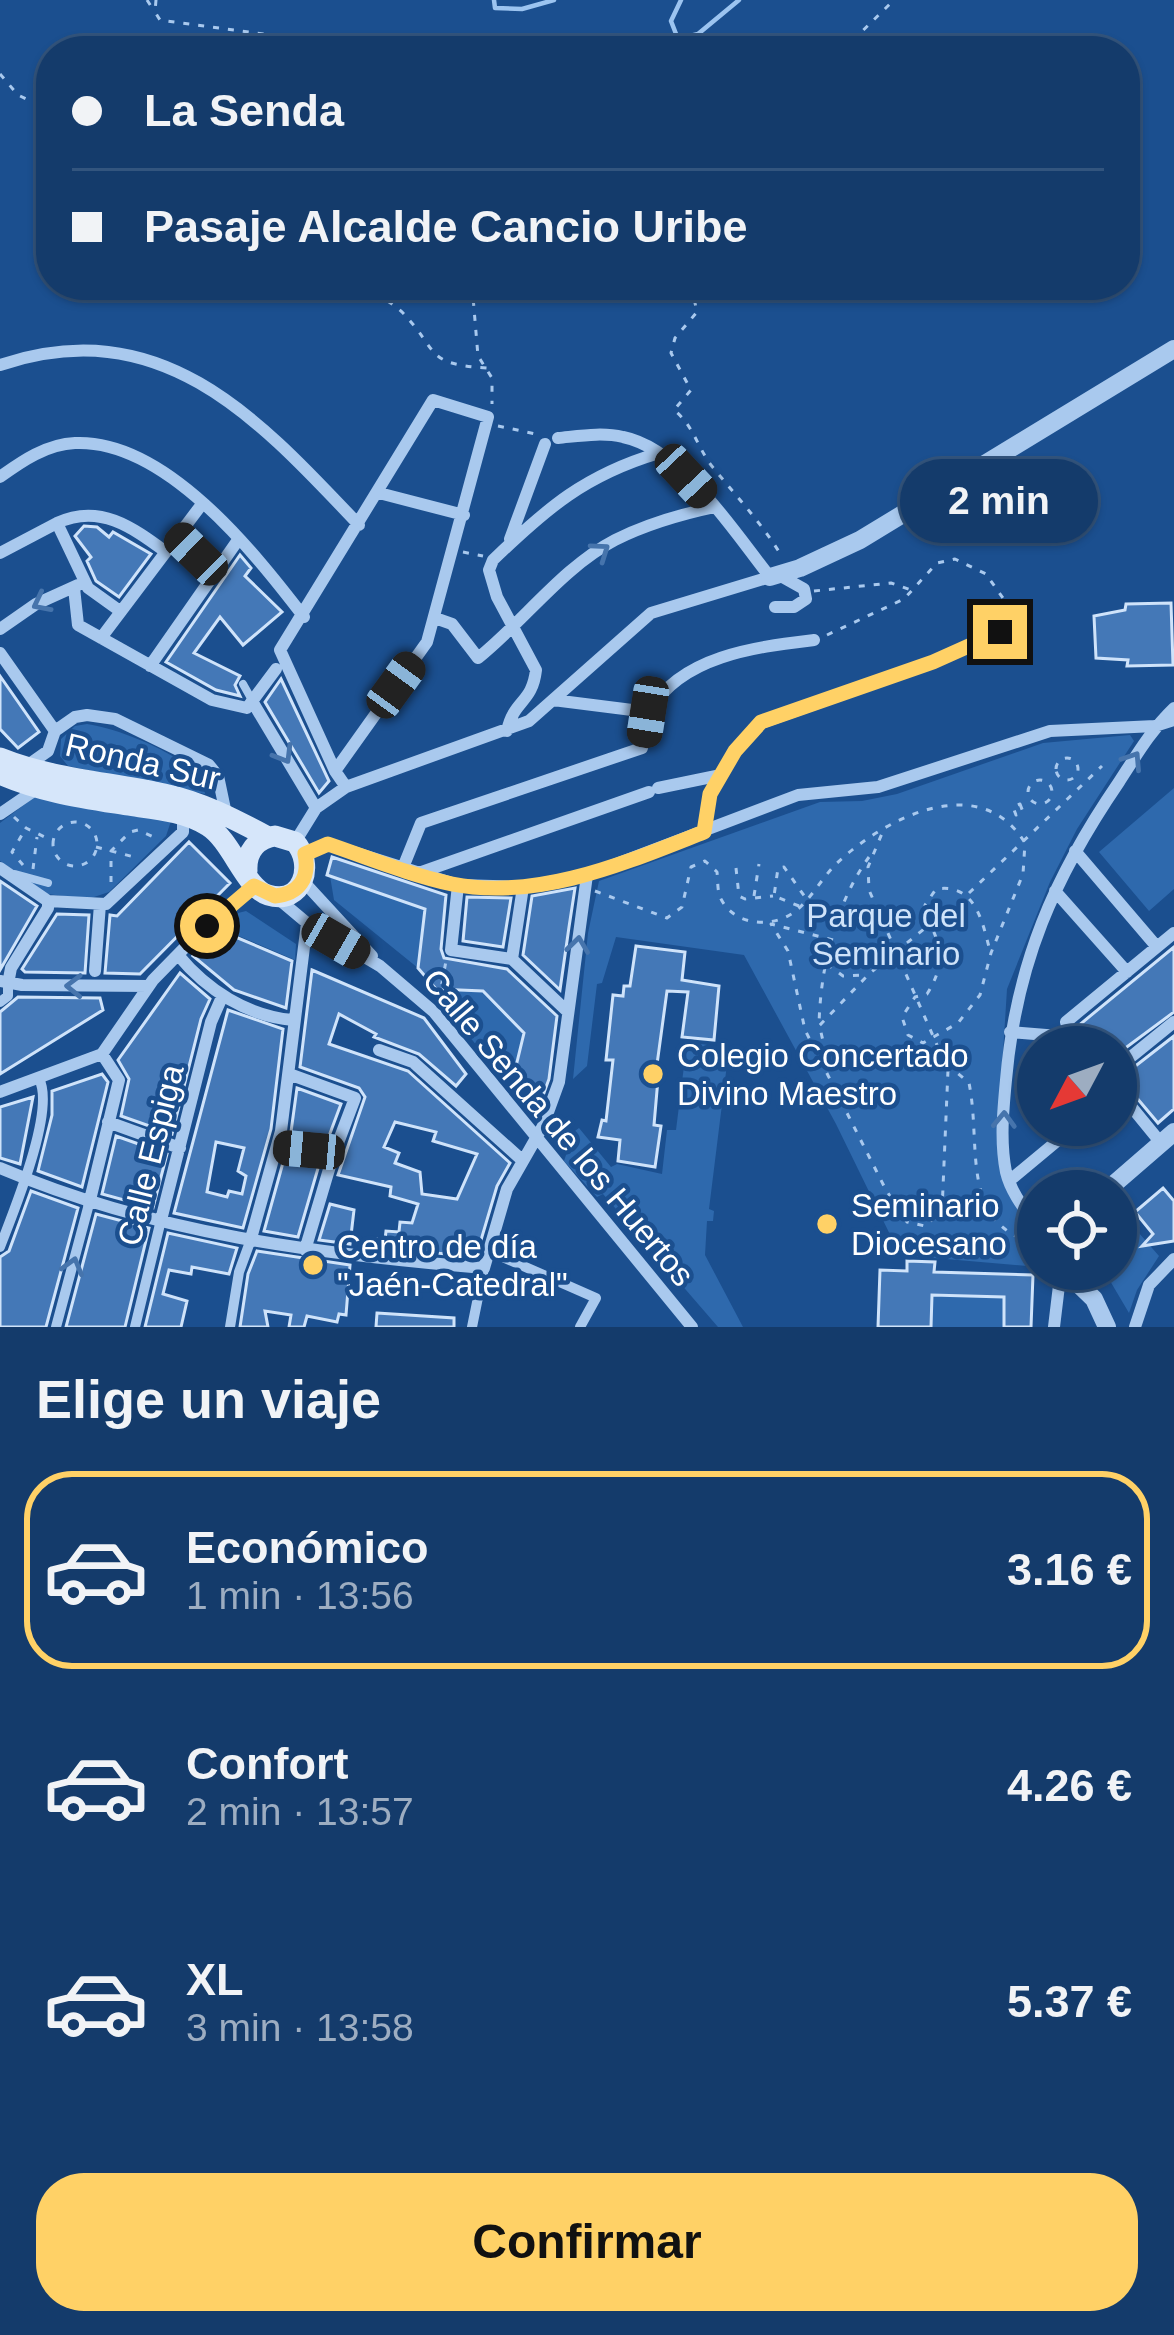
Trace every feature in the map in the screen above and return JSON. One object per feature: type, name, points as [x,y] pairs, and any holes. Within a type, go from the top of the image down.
[{"type":"main road","name":"Ronda Sur","points":[[7,769],[168,794],[226,815],[268,837]]},
{"type":"main road","name":"Ronda Sur","points":[[7,769],[38,788],[183,816],[210,827],[259,884]]},
{"type":"main road","points":[[282,836],[300,848],[307,868],[294,891],[259,884],[251,850],[268,837],[282,836]]},
{"type":"street","points":[[1174,349],[860,540],[781,574],[651,613],[529,721],[346,787],[316,808],[300,848],[328,844],[458,885],[523,887],[587,875],[798,795],[878,787],[1024,737],[1078,728],[1155,726],[1174,720]]},
{"type":"street","points":[[0,365],[32,355],[85,350],[135,355],[167,365],[202,382],[254,419],[359,525]]},
{"type":"street","points":[[334,771],[427,642],[493,422],[433,400],[280,650],[334,771],[346,787]]},
{"type":"street","points":[[508,546],[548,439],[620,436],[658,453],[781,574],[807,593],[794,607],[775,608]]},
{"type":"street","points":[[0,477],[60,445],[101,444],[151,465],[202,504],[304,617]]},
{"type":"street","points":[[507,731],[511,711],[529,696],[536,670],[489,570],[546,508],[582,483],[658,453]]},
{"type":"street","points":[[379,493],[464,515]]},
{"type":"street","points":[[101,638],[202,504]]},
{"type":"street","points":[[435,618],[452,624],[478,658],[576,568],[614,541],[715,507]]},
{"type":"street","points":[[0,553],[86,513],[134,529],[166,551]]},
{"type":"street","points":[[57,523],[79,584],[78,625],[234,707],[247,708],[276,669]]},
{"type":"street","points":[[177,536],[215,572]]},
{"type":"street","points":[[150,666],[238,540]]},
{"type":"street","points":[[79,584],[120,611]]},
{"type":"street","points":[[0,628],[79,584]]},
{"type":"street","points":[[704,832],[710,794],[761,722],[933,662],[1000,632]]},
{"type":"street","points":[[409,872],[421,823],[642,748],[648,712],[680,680],[711,661],[752,647],[814,640]]},
{"type":"street","points":[[0,653],[55,731]]},
{"type":"street","points":[[553,700],[648,712]]},
{"type":"street","points":[[252,701],[316,808]]},
{"type":"street","points":[[1017,1193],[1010,1181],[1002,1129],[1019,987],[1054,890],[1075,851],[1155,726],[1174,708]]},
{"type":"street","points":[[58,774],[48,751],[55,731],[75,717],[115,719],[195,755],[218,776],[226,815]]},
{"type":"street","points":[[5,813],[7,769],[48,751]]},
{"type":"street","points":[[409,872],[654,790],[721,774]]},
{"type":"street","points":[[5,813],[38,788]]},
{"type":"street","points":[[6,872],[48,901],[113,902],[183,832],[183,816]]},
{"type":"street","points":[[1075,851],[1157,947]]},
{"type":"street","points":[[472,1327],[507,1189],[551,1108],[559,1082],[587,875]]},
{"type":"street","name":"Calle Senda de los Huertos","points":[[303,881],[380,966],[434,1012],[692,1327]]},
{"type":"street","points":[[0,1092],[102,1054],[149,986],[259,884]]},
{"type":"street","name":"Calle Senda de los Huertos","points":[[259,884],[307,923],[380,966]]},
{"type":"street","points":[[458,885],[452,950],[512,959],[568,1012]]},
{"type":"street","points":[[512,959],[523,887]]},
{"type":"street","points":[[1054,890],[1127,972]]},
{"type":"street","points":[[0,1002],[8,997],[4,982],[48,901]]},
{"type":"street","points":[[95,970],[100,904]]},
{"type":"street","points":[[230,1327],[238,1272],[278,1148],[307,923]]},
{"type":"street","points":[[1068,1026],[1066,1022],[1174,933]]},
{"type":"street","points":[[178,955],[222,997],[265,1015],[293,1020]]},
{"type":"street","points":[[4,982],[149,986]]},
{"type":"street","points":[[115,988],[130,1010]]},
{"type":"street","name":"Calle Espiga","points":[[135,1327],[211,1022],[222,997]]},
{"type":"street","points":[[1137,1052],[1174,1022]]},
{"type":"street","points":[[1010,1032],[1017,1033]]},
{"type":"street","points":[[1161,1032],[1174,1048]]},
{"type":"street","points":[[379,1050],[413,1062],[522,1160]]},
{"type":"street","points":[[56,1327],[118,1080],[102,1054]]},
{"type":"street","points":[[289,1075],[355,1098],[305,1250]]},
{"type":"street","points":[[0,1247],[27,1180],[44,1095],[39,1079]]},
{"type":"street","points":[[1130,1170],[1167,1138],[1137,1109]]},
{"type":"street","points":[[108,1122],[180,1148]]},
{"type":"street","points":[[1010,1181],[1052,1146]]},
{"type":"street","points":[[278,1148],[333,1156]]},
{"type":"street","points":[[0,1168],[89,1204],[250,1242],[484,1268]]},
{"type":"street","points":[[489,1251],[596,1298],[580,1327]]},
{"type":"street","points":[[1135,1327],[1149,1286],[1174,1259]]},
{"type":"street","points":[[1054,1327],[1059,1290]]},
{"type":"street","points":[[1086,1290],[1108,1327]]},
{"type":"lane","points":[[243,683],[252,701]]},
{"type":"lane","points":[[6,872],[48,883]]},
{"type":"path","points":[[148,0],[160,20],[278,36]]},
{"type":"path","points":[[155,12],[156,0]]},
{"type":"path","points":[[857,36],[894,0]]},
{"type":"path","points":[[0,74],[18,94],[36,103]]},
{"type":"path","points":[[385,300],[400,310],[443,362],[487,368]]},
{"type":"path","points":[[473,300],[478,356],[487,368],[493,392],[493,422],[548,439]]},
{"type":"path","points":[[694,300],[697,312],[670,353],[691,390],[674,410],[687,421],[781,574]]},
{"type":"path","points":[[455,550],[487,557]]},
{"type":"path","points":[[814,640],[904,599],[937,562],[955,559],[986,574],[1005,601]]},
{"type":"path","points":[[807,593],[891,584],[911,590]]},
{"type":"path","points":[[1067,758],[1078,766],[1070,780],[1059,776],[1058,764],[1067,758]]},
{"type":"path","points":[[968,895],[1102,766]]},
{"type":"path","points":[[1049,784],[1059,776]]},
{"type":"path","points":[[1076,776],[1085,784]]},
{"type":"path","points":[[1032,782],[1049,784],[1052,795],[1048,802],[1038,805],[1030,800],[1027,792],[1032,782]]},
{"type":"path","points":[[1008,820],[1023,813],[1030,800]]},
{"type":"path","points":[[771,924],[800,907],[844,856],[883,831],[915,814],[964,802],[1008,820],[1024,842],[1023,874],[991,953],[987,979],[969,1012],[933,1040],[919,1042],[904,1028],[902,1017],[915,997],[927,994],[942,961],[925,905],[936,889],[949,887],[968,895],[991,953]]},
{"type":"path","points":[[5,813],[53,841]]},
{"type":"path","points":[[74,822],[88,827],[96,847],[85,863],[72,866],[60,860],[53,841],[60,827],[74,822]]},
{"type":"path","points":[[26,828],[16,838],[12,854],[33,871],[38,835]]},
{"type":"path","points":[[117,886],[109,877],[111,851],[134,830],[148,832],[163,844]]},
{"type":"path","points":[[817,1053],[823,1041],[819,1026],[826,962],[840,914],[883,831]]},
{"type":"path","points":[[96,847],[146,860]]},
{"type":"path","points":[[872,853],[869,890],[933,1040],[946,1063],[969,1083],[985,1210],[1017,1238]]},
{"type":"path","points":[[593,890],[667,918],[682,907],[691,867],[705,861],[717,872],[724,902],[746,920],[833,940]]},
{"type":"path","points":[[754,898],[759,864]]},
{"type":"path","points":[[775,896],[777,871],[782,866],[806,899]]},
{"type":"path","points":[[736,868],[739,896]]},
{"type":"path","points":[[724,902],[733,894],[775,896],[800,907]]},
{"type":"path","points":[[840,914],[867,912],[883,921]]},
{"type":"path","points":[[771,924],[788,951],[800,1010],[817,1053],[886,1190],[911,1226],[932,1222],[942,1210],[946,1063]]},
{"type":"path","points":[[819,1026],[869,974],[930,924]]},
{"type":"path","points":[[439,1001],[448,953]]},
{"type":"path","points":[[826,962],[843,976],[857,979],[869,974]]},
{"type":"green space","points":[[87,724],[138,739],[175,758],[201,781],[205,794],[68,766],[60,756],[61,739],[75,726]]},
{"type":"green space","name":"Parque del Seminario","points":[[1130,735],[1134,741],[1077,829],[1007,989],[998,1132],[1003,1175],[1017,1198],[1017,1265],[900,1255],[836,1124],[744,955],[616,937],[602,983],[597,984],[587,1066],[573,1079],[588,933],[599,881],[820,802],[897,794],[1043,743]]},
{"type":"green space","points":[[1174,788],[1174,889],[1149,911],[1099,852]]},
{"type":"green space","points":[[37,795],[171,821],[166,836],[109,892],[88,899],[47,894],[0,861],[0,823]]},
{"type":"green space","points":[[330,876],[425,908],[418,968],[334,900]]},
{"type":"green space","points":[[246,911],[296,944],[295,960],[220,928]]},
{"type":"green space","points":[[443,989],[483,991],[524,1033],[511,1087],[440,1001]]},
{"type":"green space","points":[[687,1042],[729,1048],[709,1209],[714,1211],[713,1221],[707,1221],[705,1255],[743,1327],[718,1327],[603,1194],[597,1197],[564,1161],[567,1152],[559,1143],[579,1128],[611,1167],[617,1164],[662,1174],[667,1130],[676,1130]]},
{"type":"green space","points":[[1137,1231],[1159,1256],[1137,1290]]},
{"type":"green space","points":[[1115,1290],[1137,1290],[1129,1313]]},
{"type":"green space","points":[[932,1295],[1004,1297],[1004,1327],[931,1327]]},
{"type":"building","points":[[84,526],[97,527],[109,537],[113,532],[151,554],[119,597],[96,581],[87,561],[91,557],[75,536]]},
{"type":"building","points":[[240,555],[251,568],[245,576],[282,612],[243,645],[220,617],[194,653],[240,676],[235,685],[240,696],[216,690],[166,662]]},
{"type":"building","points":[[1171,603],[1173,665],[1127,666],[1128,660],[1096,658],[1094,616],[1125,610],[1126,604]]},
{"type":"building","points":[[0,676],[39,732],[18,748],[0,729]]},
{"type":"building","points":[[281,679],[329,781],[319,793],[265,702]]},
{"type":"building","points":[[189,842],[230,883],[140,974],[105,973],[110,915],[117,916]]},
{"type":"building","points":[[332,857],[446,895],[444,958],[507,969],[557,1016],[549,1079],[535,1118],[511,1087],[524,1033],[483,991],[436,989],[418,968],[425,909],[327,875]]},
{"type":"building","points":[[0,881],[37,906],[0,970]]},
{"type":"building","points":[[575,888],[560,990],[523,955],[532,896]]},
{"type":"building","points":[[467,897],[511,898],[503,947],[463,941]]},
{"type":"building","points":[[57,914],[89,915],[85,973],[25,972],[22,969]]},
{"type":"building","points":[[219,930],[292,961],[286,1008],[234,990],[193,956]]},
{"type":"building","points":[[636,946],[685,952],[682,980],[719,986],[714,1040],[682,1037],[688,992],[667,991],[655,1079],[654,1125],[661,1126],[655,1167],[618,1161],[620,1140],[598,1137],[602,1120],[606,1121],[613,1060],[606,1060],[613,995],[623,996],[624,986],[630,986]]},
{"type":"building","points":[[1174,947],[1174,1012],[1137,1039],[1137,1026],[1078,1026]]},
{"type":"building","points":[[312,970],[424,1018],[466,1074],[456,1086],[419,1054],[374,1037],[376,1034],[339,1014],[329,1044],[408,1071],[510,1163],[497,1186],[476,1257],[375,1247],[376,1239],[385,1240],[386,1231],[399,1232],[400,1222],[412,1223],[418,1204],[390,1196],[391,1187],[338,1175],[365,1097],[359,1088],[300,1067]],"holes":[[[395,1122],[436,1132],[433,1141],[477,1154],[457,1199],[422,1194],[420,1172],[395,1163],[399,1153],[384,1147]]]},
{"type":"building","points":[[180,973],[210,999],[172,1134],[121,1116],[129,1079],[118,1060]]},
{"type":"building","points":[[18,997],[100,998],[103,1010],[0,1074],[0,1012]]},
{"type":"building","points":[[228,1010],[283,1029],[271,1129],[243,1228],[174,1213]],"holes":[[[216,1142],[244,1148],[238,1171],[246,1176],[242,1194],[229,1191],[227,1197],[207,1192]]]},
{"type":"building","points":[[1174,1036],[1174,1109],[1158,1123],[1137,1098],[1137,1065]]},
{"type":"building","points":[[102,1074],[108,1082],[82,1187],[38,1171],[52,1115],[52,1091]]},
{"type":"building","points":[[297,1088],[341,1104],[326,1144],[290,1139]]},
{"type":"building","points":[[33,1097],[20,1164],[0,1158],[0,1107]]},
{"type":"building","points":[[116,1136],[167,1154],[153,1208],[102,1194]]},
{"type":"building","points":[[284,1159],[319,1165],[298,1237],[264,1231]]},
{"type":"building","points":[[1163,1188],[1174,1201],[1174,1241],[1142,1246],[1153,1234],[1137,1210]]},
{"type":"building","points":[[31,1191],[78,1208],[46,1327],[0,1327],[0,1257],[9,1251]]},
{"type":"building","points":[[330,1204],[354,1210],[350,1244],[319,1240]]},
{"type":"building","points":[[96,1214],[149,1228],[125,1327],[66,1327]]},
{"type":"building","points":[[168,1233],[237,1248],[229,1274],[192,1267],[191,1274],[169,1270],[163,1294],[187,1301],[181,1327],[145,1327]]},
{"type":"building","points":[[257,1251],[350,1265],[346,1315],[339,1314],[337,1322],[307,1316],[304,1327],[289,1327],[291,1315],[265,1311],[268,1327],[240,1327],[248,1274]]},
{"type":"building","name":"Seminario Diocesano","points":[[907,1261],[935,1262],[934,1272],[1017,1275],[1017,1290],[1032,1290],[1031,1327],[1004,1327],[1004,1297],[932,1295],[931,1327],[878,1327],[880,1270],[907,1271]]},
{"type":"building","points":[[377,1313],[454,1318],[454,1327],[376,1327]]},
{"type":"waterway","points":[[494,0],[495,8],[522,9],[554,0]]},
{"type":"waterway","points":[[677,36],[671,21],[681,0]]},
{"type":"waterway","points":[[690,36],[739,0]]},
{"type":"place","name":"Colegio Concertado Divino Maestro","points":[[653,1074]]},
{"type":"place","name":"Seminario Diocesano","points":[[827,1224]]},
{"type":"place","name":"Centro de día \"Jaén-Catedral\"","points":[[313,1265]]},
{"type":"route","points":[[207,926],[254,886],[267,895],[294,891],[306,874],[305,854],[328,844],[458,885],[523,887],[587,875],[662,849],[704,832],[710,794],[735,751],[761,722],[933,662],[1000,632]]}]
